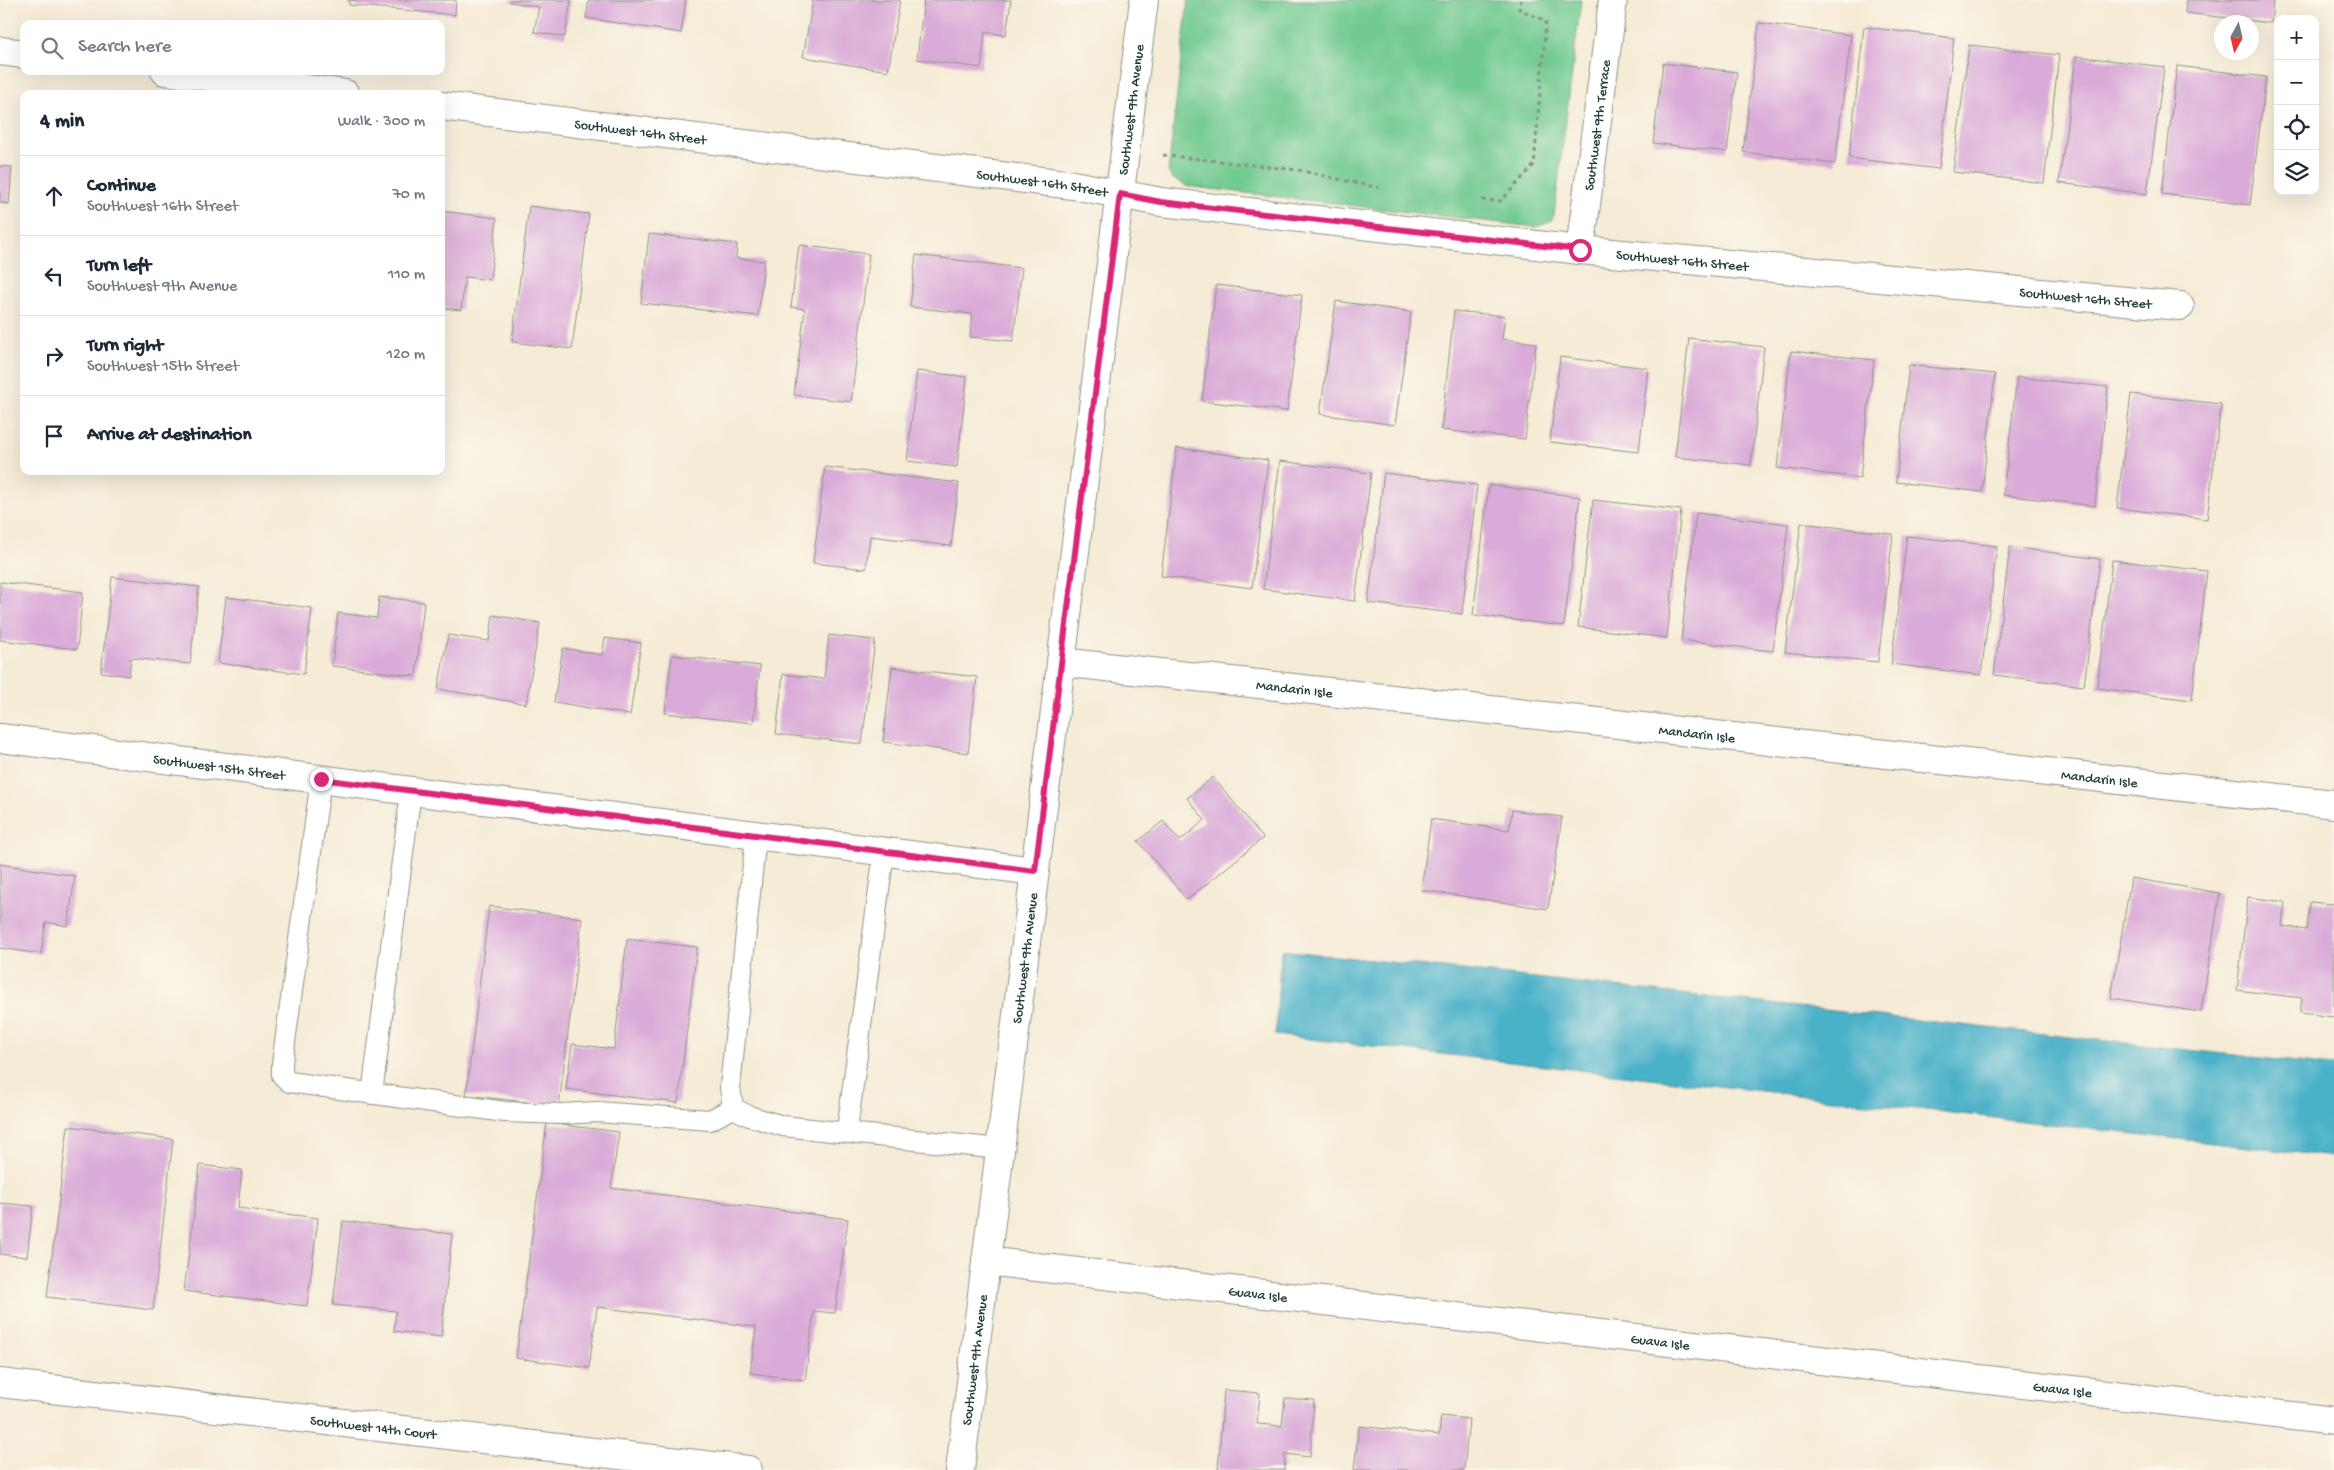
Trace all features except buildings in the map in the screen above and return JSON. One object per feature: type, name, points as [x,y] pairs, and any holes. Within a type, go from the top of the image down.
[{"type":"street","name":"Southwest 9th Avenue","points":[[960,1470],[1144,0]]},
{"type":"street","name":"Southwest 9th Terrace","points":[[1580,250],[1613,0]]},
{"type":"street","points":[[0,51],[20,54]]},
{"type":"street","points":[[196,75],[314,90]]},
{"type":"street","name":"Southwest 16th Street","points":[[445,106],[1073,185],[1161,202],[1580,250],[2180,306]]},
{"type":"street","name":"Mandarin Isle","points":[[1061,662],[2334,804]]},
{"type":"street","name":"Southwest 15th Street","points":[[0,738],[1035,871]]},
{"type":"street","name":"Guava Isle","points":[[986,1261],[2334,1421]]},
{"type":"street","name":"Southwest 14th Court","points":[[0,1383],[748,1470]]},
{"type":"lane","points":[[321,779],[282,1064],[282,1075],[290,1082],[505,1112],[562,1114],[598,1112],[710,1120],[732,1108]]},
{"type":"lane","points":[[372,1094],[411,791]]},
{"type":"lane","points":[[732,1108],[730,1087],[756,835]]},
{"type":"lane","points":[[847,1131],[884,852]]},
{"type":"lane","points":[[732,1108],[749,1116],[783,1126],[847,1131],[1000,1149]]},
{"type":"path","points":[[1473,200],[1501,201],[1534,165],[1546,21],[1519,9],[1521,0]]},
{"type":"path","points":[[1163,155],[1298,170],[1381,189]]},
{"type":"green space","points":[[1188,0],[1581,0],[1554,215],[1550,222],[1535,227],[1186,186],[1172,178],[1168,172]]},
{"type":"water","points":[[1281,950],[2334,1066],[2334,1157],[1275,1035]]},
{"type":"route","points":[[321,779],[1035,871],[1120,194],[1161,202],[1580,250]]}]
